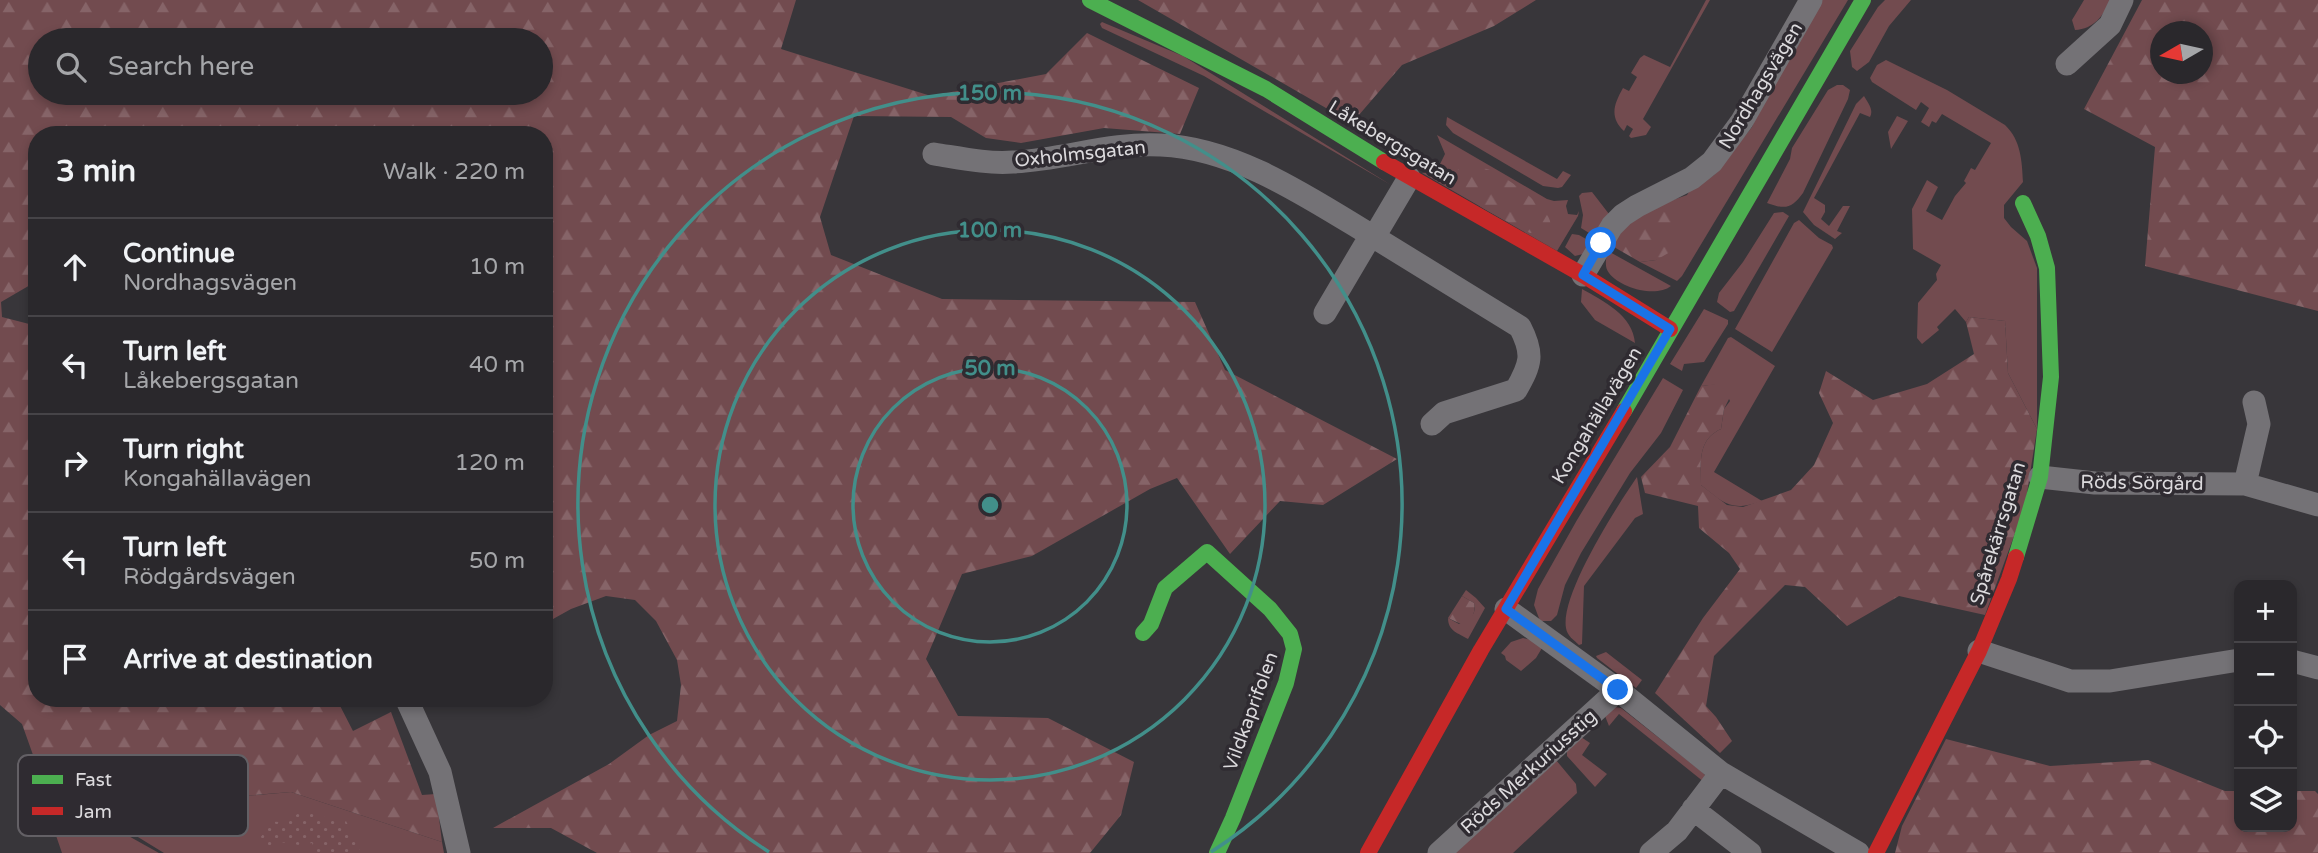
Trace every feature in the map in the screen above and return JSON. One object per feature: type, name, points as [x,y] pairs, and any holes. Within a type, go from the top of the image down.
[{"type":"street","name":"Låkebergsgatan","points":[[1090,0],[1266,89],[1409,178],[1583,275],[1670,329]]},
{"type":"street","name":"Nordhagsvägen","points":[[1583,275],[1612,226],[1623,215],[1692,178],[1713,162],[1742,121],[1811,0]]},
{"type":"street","name":"Kongahällavägen","points":[[1368,853],[1506,609],[1863,0]]},
{"type":"street","points":[[2067,64],[2110,24],[2122,0]]},
{"type":"street","name":"Oxholmsgatan","points":[[934,154],[974,161],[1014,162],[1097,149],[1161,145],[1216,154],[1288,186],[1520,327],[1530,354],[1524,377],[1516,390],[1444,413],[1432,424]]},
{"type":"street","points":[[1325,313],[1409,178]]},
{"type":"street","name":"Spårekärrsgatan","points":[[1876,853],[1979,650],[2009,579],[2040,477],[2050,377],[2047,268],[2038,236],[2023,203]]},
{"type":"street","points":[[2245,484],[2259,424],[2254,402]]},
{"type":"street","name":"Röds Sörgård","points":[[2040,477],[2095,483],[2245,484],[2318,505]]},
{"type":"street","name":"Vildkaprifolen","points":[[1143,633],[1151,624],[1165,588],[1207,552],[1287,628],[1295,645],[1286,682],[1217,853]]},
{"type":"street","points":[[1506,609],[1618,690],[1721,773],[1858,853]]},
{"type":"street","points":[[1979,650],[2070,681],[2110,681],[2234,661]]},
{"type":"street","points":[[2297,663],[2318,668]]},
{"type":"street","name":"Röds Merkuriusstig","points":[[1438,853],[1618,690]]},
{"type":"street","points":[[410,707],[440,772],[459,853]]},
{"type":"street","points":[[1651,853],[1677,831],[1721,773]]},
{"type":"street","points":[[1693,809],[1750,853]]},
{"type":"green space","points":[[0,0],[796,0],[781,49],[931,96],[1046,74],[1087,33],[1199,88],[1180,134],[1104,128],[1021,143],[986,138],[951,117],[854,116],[820,217],[831,255],[942,299],[1195,302],[1225,370],[1397,459],[1323,505],[1280,501],[1230,554],[1177,478],[1150,489],[1032,556],[962,574],[926,659],[958,716],[1048,718],[1134,762],[1121,815],[1090,853],[597,853],[551,828],[493,828],[609,764],[649,735],[677,721],[681,685],[677,660],[656,621],[635,600],[606,596],[553,619],[553,126],[28,126],[28,286],[1,302],[2,317],[28,324],[28,707],[341,707],[353,731],[391,712],[422,795],[436,794],[442,842],[291,792],[248,796],[248,755],[33,755],[22,724],[0,705]]},
{"type":"green space","points":[[1138,0],[1536,0],[1494,26],[1402,65],[1352,123]]},
{"type":"green space","points":[[1706,0],[1710,0],[1643,119],[1651,127],[1646,135],[1631,138],[1629,136],[1633,129],[1627,125],[1624,131],[1619,126],[1614,110],[1623,88],[1629,91],[1637,77],[1631,73],[1644,55],[1670,67]]},
{"type":"green space","points":[[1821,0],[1848,0],[1682,276],[1677,281],[1640,262],[1656,260],[1671,210],[1664,203],[1687,195],[1690,190],[1714,175],[1752,127]]},
{"type":"green space","points":[[1885,0],[1911,0],[1889,26],[1869,62],[1857,71],[1852,67],[1850,51]]},
{"type":"green space","points":[[2084,0],[2111,0],[2097,21],[2088,27],[2075,30],[2072,20]]},
{"type":"green space","points":[[2142,0],[2318,0],[2318,311],[2145,266],[2155,147],[2084,109]]},
{"type":"green space","points":[[1102,22],[1183,56],[1391,185],[1204,76],[1102,28]]},
{"type":"green space","points":[[1886,60],[1947,90],[2005,125],[2017,144],[2023,182],[2004,205],[2004,218],[2027,241],[2037,268],[2037,429],[2008,373],[2005,321],[1969,317],[1966,322],[1955,309],[1937,327],[1939,330],[1922,344],[1917,338],[1918,303],[1937,280],[1936,274],[1941,265],[1913,249],[1912,209],[1927,180],[1938,187],[1926,211],[1942,220],[1955,196],[1966,183],[1964,181],[1971,168],[1975,170],[1991,143],[1942,114],[1936,123],[1932,121],[1929,127],[1921,122],[1929,108],[1921,102],[1916,110],[1872,82],[1870,78],[1877,65]]},
{"type":"green space","points":[[1843,85],[1850,90],[1848,99],[1803,193],[1788,206],[1767,203],[1790,159],[1792,148],[1828,90]]},
{"type":"green space","points":[[1864,96],[1871,109],[1870,117],[1860,113],[1814,198],[1825,205],[1821,219],[1829,226],[1843,206],[1850,206],[1837,231],[1842,233],[1835,239],[1814,225],[1803,212],[1856,104]]},
{"type":"green space","points":[[1897,116],[1908,121],[1891,149],[1888,132]]},
{"type":"green space","points":[[1447,117],[1557,179],[1563,171],[1571,175],[1562,187],[1543,186],[1453,133],[1446,125]]},
{"type":"green space","points":[[1437,135],[1547,199],[1568,200],[1568,214],[1577,215],[1579,211],[1578,216],[1557,251],[1422,173],[1439,166],[1445,154]]},
{"type":"green space","points":[[1475,166],[1497,173],[1540,206],[1548,216],[1550,225],[1545,231],[1530,233],[1497,216],[1463,193],[1453,176],[1460,167]]},
{"type":"green space","points":[[1592,192],[1609,214],[1594,236],[1581,228],[1583,215],[1579,196]]},
{"type":"green space","points":[[1664,203],[1686,217],[1679,223],[1672,251],[1656,260],[1640,262],[1614,247],[1626,225]]},
{"type":"green space","points":[[1783,212],[1789,216],[1734,311],[1730,312],[1717,302],[1719,293],[1743,262],[1774,213]]},
{"type":"green space","points":[[1799,220],[1833,248],[1772,352],[1735,329],[1794,223]]},
{"type":"green space","points":[[1572,234],[1593,243],[1583,254],[1575,256],[1565,247]]},
{"type":"green space","points":[[1608,251],[1671,286],[1664,290],[1648,291],[1621,283],[1607,271]]},
{"type":"green space","points":[[1582,289],[1623,317],[1629,324],[1635,343],[1595,320],[1581,302]]},
{"type":"green space","points":[[1704,309],[1728,320],[1728,324],[1704,362],[1684,364],[1682,371],[1670,364]]},
{"type":"green space","points":[[1969,317],[2005,321],[2008,373],[2037,429],[2025,506],[1985,615],[1899,596],[1847,626],[1805,587],[1785,585],[1714,656],[1706,706],[1732,741],[1720,753],[1655,693],[1703,618],[1740,569],[1729,553],[1699,528],[1698,506],[1645,493],[1641,477],[1670,447],[1701,386],[1723,384],[1734,389],[1724,409],[1721,429],[1708,439],[1704,446],[1701,485],[1727,505],[1743,507],[1791,490],[1814,465],[1833,423],[1819,393],[1826,371],[1873,400],[1927,384],[1974,354],[1966,322]]},
{"type":"green space","points":[[1731,337],[1775,366],[1714,472],[1762,501],[1743,506],[1723,501],[1701,485],[1704,446],[1713,434],[1721,429],[1724,409],[1730,401],[1722,384],[1701,386]]},
{"type":"green space","points":[[1663,378],[1683,390],[1661,433],[1630,473],[1581,553],[1565,585],[1557,615],[1551,621],[1540,621],[1534,605],[1538,589]]},
{"type":"green space","points":[[1637,477],[1643,514],[1635,518],[1584,586],[1582,644],[1579,645],[1569,636],[1566,628],[1572,595],[1592,551]]},
{"type":"green space","points":[[1466,590],[1485,608],[1468,639],[1452,629],[1448,622],[1448,618],[1459,624],[1473,614],[1474,603],[1462,596]]},
{"type":"green space","points":[[1462,596],[1474,603],[1471,619],[1463,625],[1448,618]]},
{"type":"green space","points":[[1523,638],[1532,640],[1542,648],[1536,658],[1521,671],[1501,653],[1511,642]]},
{"type":"green space","points":[[1606,652],[1642,680],[1636,688],[1597,658],[1596,656]]},
{"type":"green space","points":[[1615,707],[1621,708],[1701,771],[1705,775],[1704,782],[1619,714],[1609,726],[1605,716]]},
{"type":"green space","points":[[1581,737],[1590,743],[1582,755],[1607,774],[1595,787],[1567,756],[1567,750]]},
{"type":"green space","points":[[1946,739],[2050,766],[2148,760],[2225,791],[2234,791],[2234,832],[2297,832],[2297,791],[2315,791],[2318,794],[2318,853],[1895,853],[1902,826]]},
{"type":"green space","points":[[1556,760],[1576,784],[1577,793],[1513,853],[1450,853]]},
{"type":"green space","points":[[291,792],[442,842],[444,853],[164,853],[136,836],[248,836],[248,796]]},
{"type":"green space","points":[[300,813],[320,814],[329,820],[346,821],[360,849],[354,853],[316,853],[312,843],[299,845],[280,842],[270,847],[256,838],[262,836],[260,829],[267,821],[279,822]]},
{"type":"green space","points":[[56,836],[129,836],[159,853],[62,853]]},
{"type":"traffic: fast","points":[[1090,0],[1266,89],[1384,162]]},
{"type":"traffic: fast","points":[[1624,411],[1863,0]]},
{"type":"traffic: fast","points":[[2016,557],[2040,477],[2051,377],[2047,268],[2038,236],[2023,203]]},
{"type":"traffic: fast","points":[[1143,633],[1151,624],[1165,588],[1207,552],[1270,609],[1290,634],[1294,649],[1286,683],[1217,853]]},
{"type":"traffic: jam","points":[[1384,162],[1583,275],[1670,329]]},
{"type":"traffic: jam","points":[[1368,853],[1481,650],[1624,411]]},
{"type":"traffic: jam","points":[[1876,853],[1979,651],[2016,557]]},
{"type":"route","points":[[1601,243],[1583,275],[1670,329],[1506,609],[1618,690]]}]
